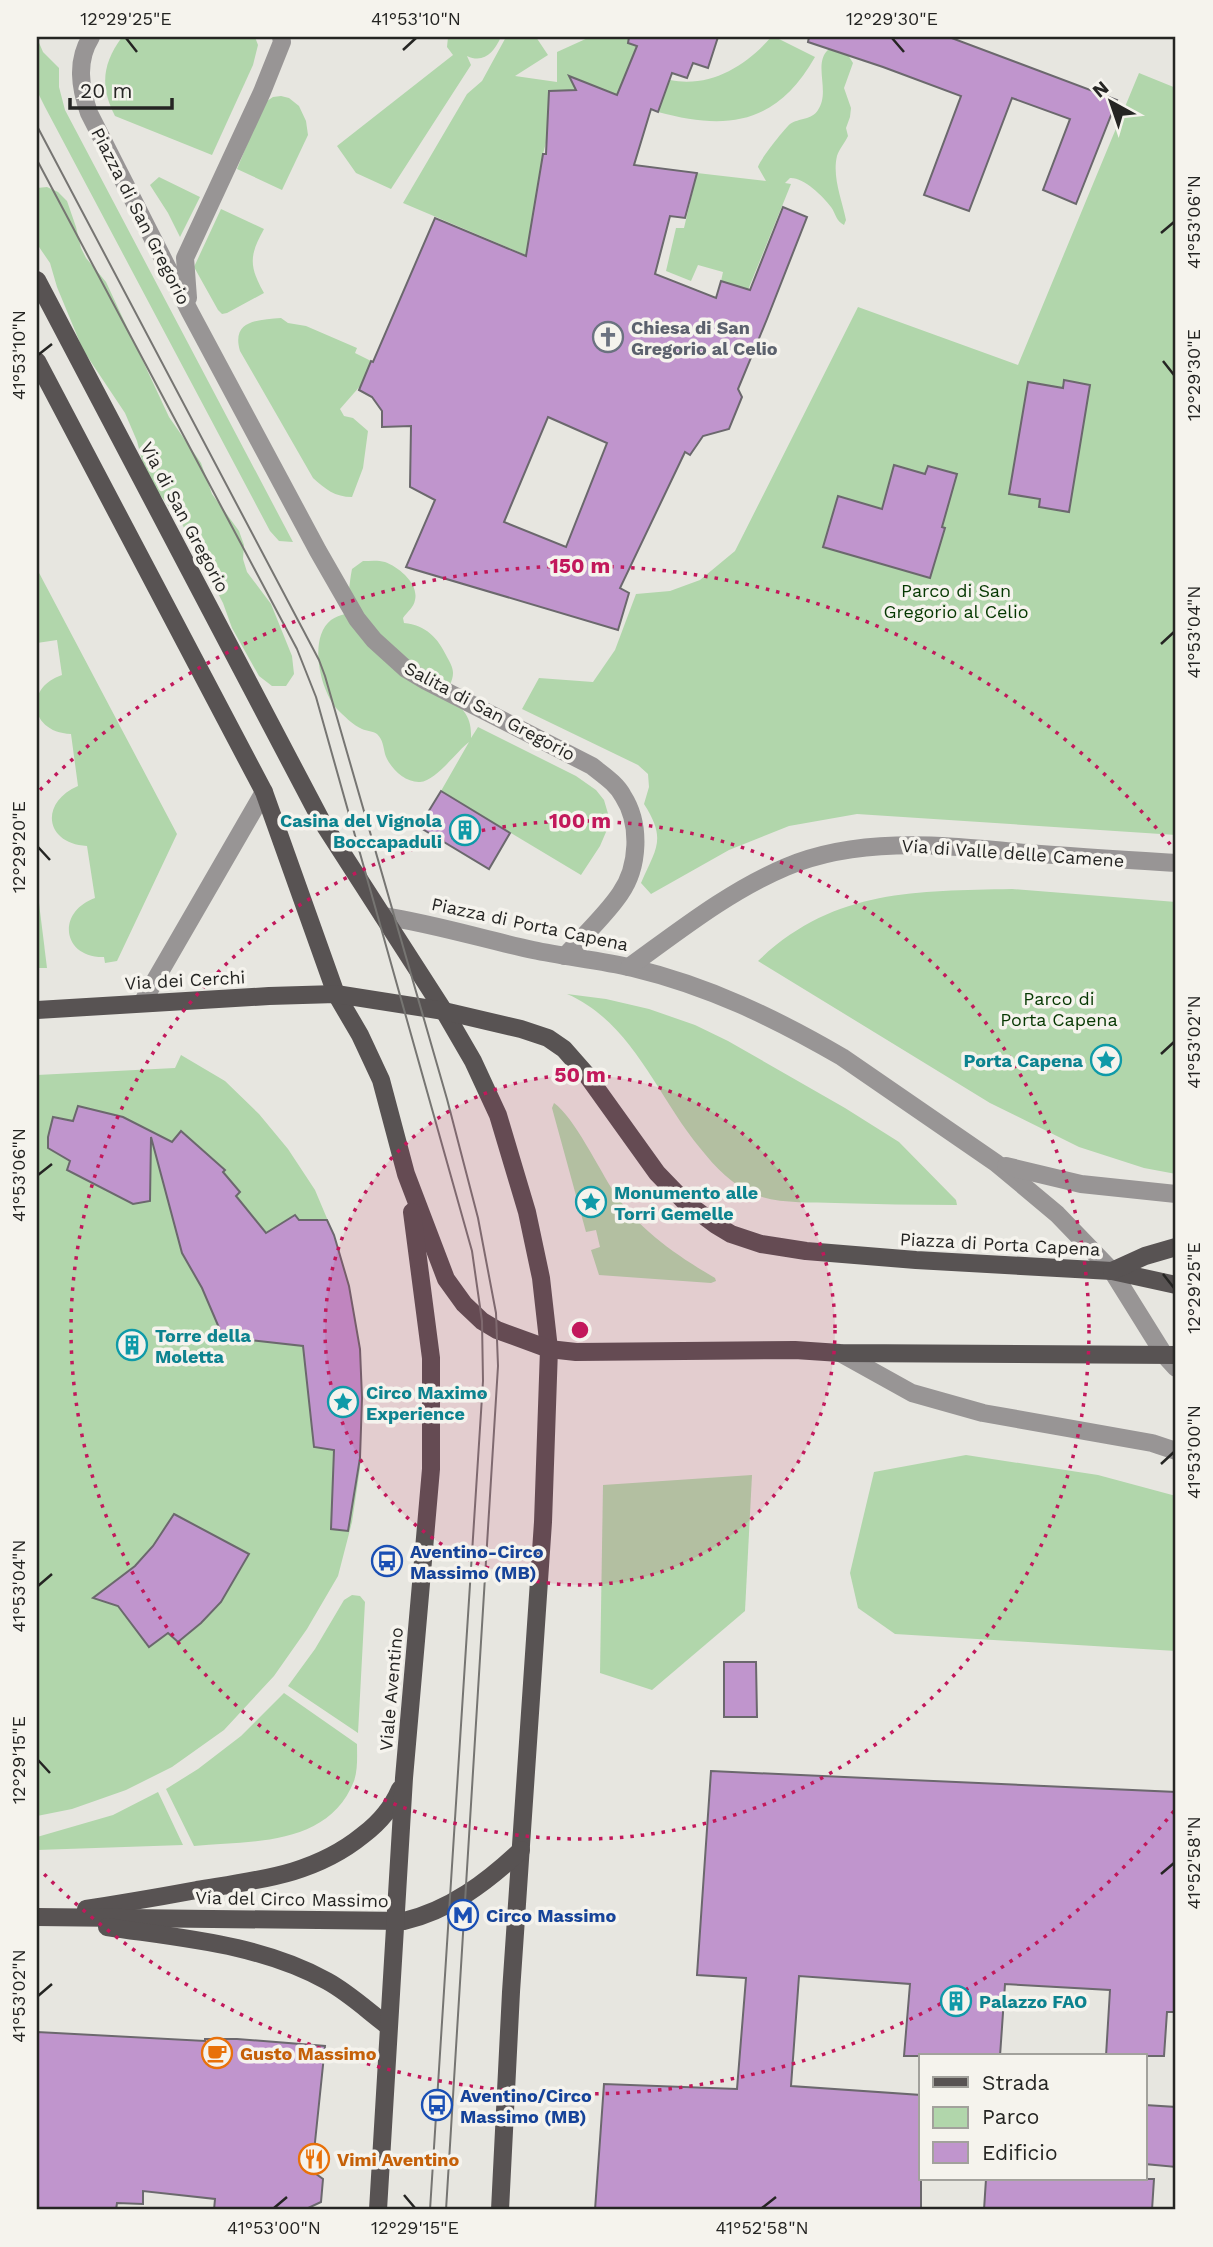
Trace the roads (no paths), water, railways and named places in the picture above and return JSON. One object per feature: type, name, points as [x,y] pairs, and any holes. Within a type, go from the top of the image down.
[{"type":"main road","name":"Via di San Gregorio","points":[[37,280],[296,773],[337,847],[383,916]]},
{"type":"main road","points":[[37,361],[264,792],[336,994],[360,1035],[381,1080],[407,1174],[446,1279],[464,1304],[489,1325],[549,1349],[576,1352],[795,1350],[1173,1360]]},
{"type":"main road","points":[[383,916],[444,1011],[495,1106],[527,1212],[541,1278],[549,1349],[543,1522],[500,2210]]},
{"type":"main road","name":"Via dei Cerchi","points":[[37,1010],[336,994]]},
{"type":"main road","name":"Piazza di Porta Capena","points":[[336,994],[444,1011],[534,1032],[564,1049],[586,1074],[645,1159],[667,1185],[716,1225],[744,1239],[796,1250],[1112,1271]]},
{"type":"main road","name":"Viale Aventino","points":[[378,2210],[404,1778],[431,1469],[433,1389],[428,1328],[407,1174]]},
{"type":"main road","points":[[1112,1271],[1145,1256],[1176,1247]]},
{"type":"main road","points":[[1112,1271],[1176,1285]]},
{"type":"main road","name":"Via del Circo Massimo","points":[[39,1917],[237,1884],[315,1865],[342,1851],[372,1828],[395,1800],[404,1778]]},
{"type":"main road","name":"Via del Circo Massimo","points":[[39,1917],[395,1922],[424,1915],[450,1903],[495,1874],[521,1850]]},
{"type":"main road","points":[[39,1917],[218,1944],[270,1957],[307,1970],[331,1983],[388,2026]]},
{"type":"street","name":"Piazza di San Gregorio","points":[[91,37],[82,55],[80,71],[89,113],[190,312]]},
{"type":"street","name":"Piazza di San Gregorio","points":[[190,312],[185,281],[185,258],[262,92],[282,41],[281,37]]},
{"type":"street","name":"Salita di San Gregorio","points":[[190,312],[339,589],[374,640],[407,669],[426,681],[592,766],[623,794],[632,815],[636,840],[631,875],[620,895],[565,956]]},
{"type":"street","points":[[142,1003],[264,792]]},
{"type":"street","name":"Via di Valle delle Camene","points":[[629,967],[733,895],[786,867],[841,852],[888,845],[958,846],[1176,863]]},
{"type":"street","name":"Piazza di Porta Capena","points":[[383,916],[453,929],[535,951],[629,967],[705,989],[786,1025],[842,1057],[996,1163],[1057,1214],[1112,1271]]},
{"type":"street","points":[[996,1163],[1081,1184],[1176,1194]]},
{"type":"street","points":[[1112,1271],[1173,1360]]},
{"type":"street","points":[[840,1353],[912,1393],[984,1413],[1152,1443],[1176,1451]]},
{"type":"tram line","points":[[37,126],[319,660],[447,1099],[478,1218],[496,1313],[498,1366],[446,2210]]},
{"type":"tram line","points":[[37,160],[297,649],[316,697],[472,1251],[482,1321],[483,1381],[430,2210]]},
{"type":"place","name":"Chiesa di San Gregorio al Celio","points":[[608,337]]},
{"type":"place","name":"Casina del Vignola Boccapaduli","points":[[465,830]]},
{"type":"place","name":"Porta Capena","points":[[1106,1060]]},
{"type":"place","name":"Monumento alle Torri Gemelle","points":[[591,1202]]},
{"type":"place","name":"Torre della Moletta","points":[[132,1345]]},
{"type":"place","name":"Circo Maximo Experience","points":[[343,1402]]},
{"type":"place","name":"Aventino-Circo Massimo (MB)","points":[[387,1561]]},
{"type":"place","name":"Circo Massimo","points":[[463,1915]]},
{"type":"place","name":"Palazzo FAO","points":[[956,2001]]},
{"type":"place","name":"Gusto Massimo","points":[[217,2053]]},
{"type":"place","name":"Aventino/Circo Massimo (MB)","points":[[437,2105]]},
{"type":"place","name":"Vimi Aventino","points":[[314,2159]]},
{"type":"park label","name":"Parco di San Gregorio al Celio","points":[[956,600]]},
{"type":"park label","name":"Parco di Porta Capena","points":[[1059,1008]]}]
